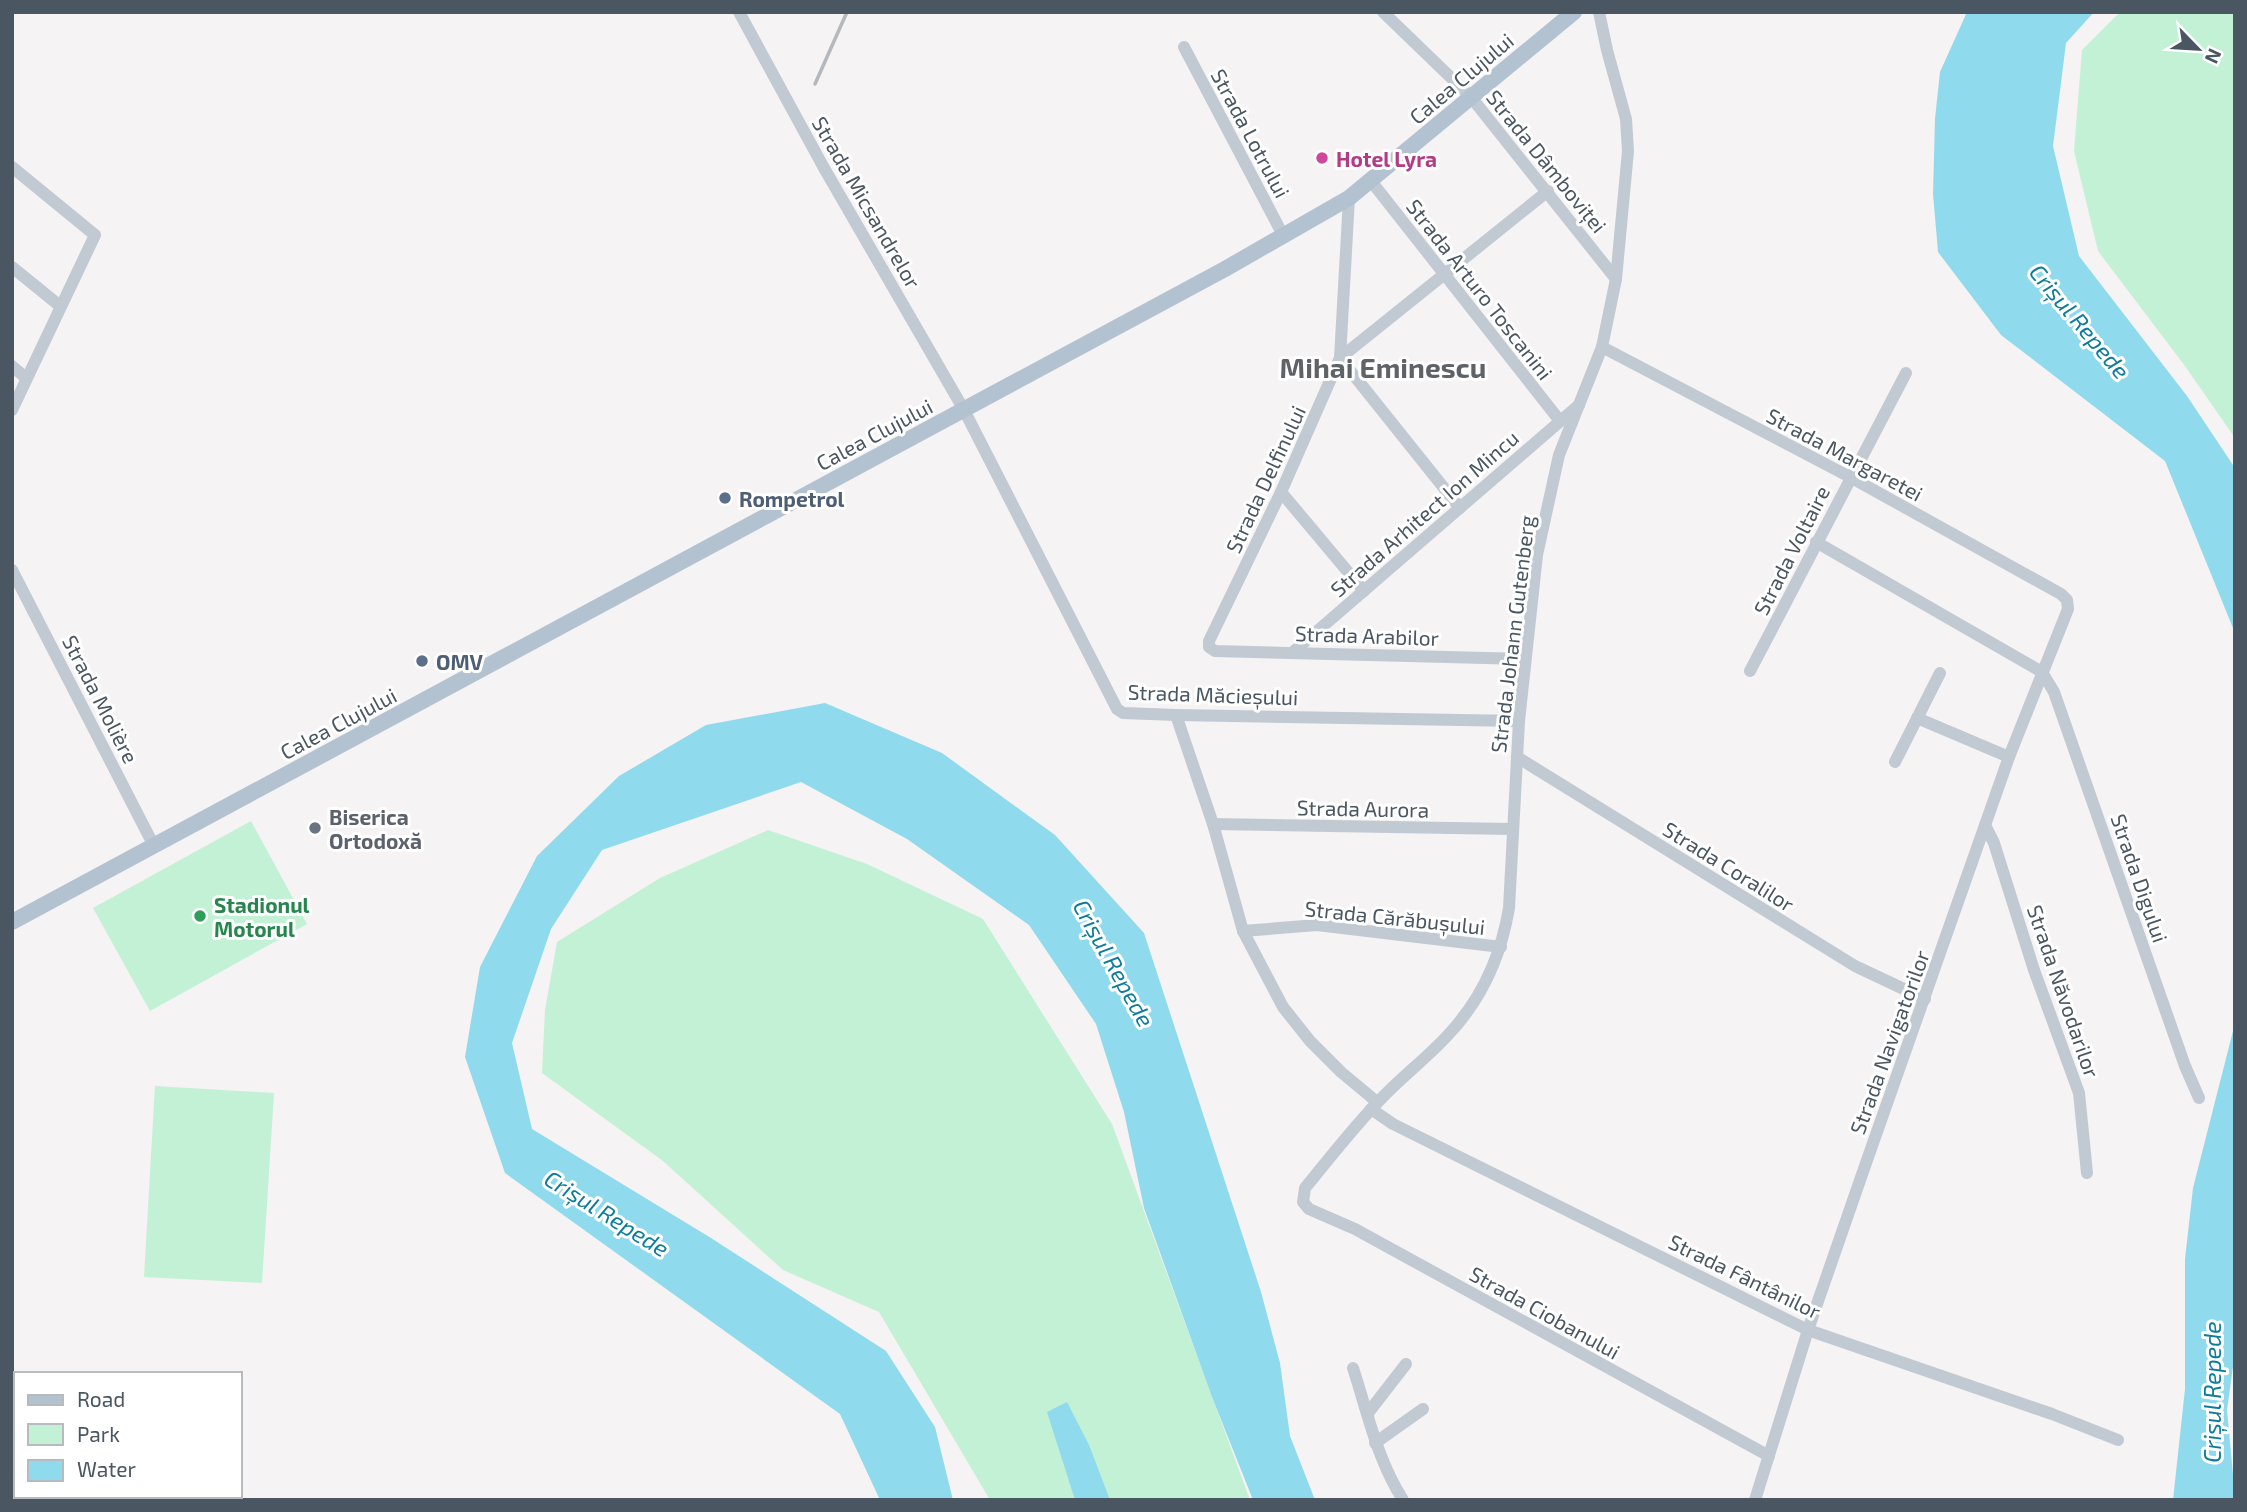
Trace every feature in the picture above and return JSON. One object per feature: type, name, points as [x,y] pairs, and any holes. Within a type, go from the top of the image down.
[{"type":"main road","name":"Calea Clujului","points":[[12,922],[1284,237],[1349,198],[1371,181],[1574,12]]},
{"type":"street","name":"Strada Micsandrelor","points":[[739,12],[824,168],[964,410]]},
{"type":"street","name":"Strada Dâmboviței","points":[[1383,12],[1471,97],[1616,279]]},
{"type":"street","name":"Strada Johann Gutenberg","points":[[1303,1202],[1306,1188],[1374,1105],[1449,1034],[1489,978],[1501,947],[1509,908],[1519,721],[1537,555],[1559,455],[1602,347],[1616,279],[1628,150],[1626,119],[1599,12]]},
{"type":"street","name":"Strada Lotrului","points":[[1184,47],[1284,237]]},
{"type":"street","points":[[12,167],[95,235],[12,410]]},
{"type":"street","name":"Strada Arturo Toscanini","points":[[1371,181],[1560,421]]},
{"type":"street","points":[[1460,508],[1340,358],[1548,191]]},
{"type":"street","name":"Strada Delfinului","points":[[1209,647],[1209,641],[1281,492],[1340,358],[1349,198]]},
{"type":"street","points":[[12,267],[60,306]]},
{"type":"street","name":"Strada Margaretei","points":[[1602,347],[1850,477],[2061,594],[2067,600]]},
{"type":"street","points":[[12,366],[26,378]]},
{"type":"street","name":"Strada Voltaire","points":[[1750,671],[1906,373]]},
{"type":"street","name":"Strada Arhitect Ion Mincu","points":[[1293,652],[1581,403]]},
{"type":"street","name":"Strada Măcieșului","points":[[964,410],[1117,709],[1123,713],[1519,721]]},
{"type":"street","points":[[1281,492],[1364,591]]},
{"type":"street","points":[[1816,542],[2042,672]]},
{"type":"street","name":"Strada Molière","points":[[12,570],[154,846]]},
{"type":"street","name":"Strada Navigatorilor","points":[[1755,1500],[1808,1330],[2009,757],[2068,609],[2067,600]]},
{"type":"street","name":"Strada Arabilor","points":[[1209,647],[1215,651],[1525,659]]},
{"type":"street","name":"Strada Digului","points":[[2042,672],[2054,692],[2185,1066],[2199,1098]]},
{"type":"street","points":[[1895,762],[1940,673]]},
{"type":"street","name":"Strada Fântânilor","points":[[1176,715],[1213,824],[1243,931],[1283,1007],[1326,1056],[1393,1124],[1808,1330],[2052,1413],[2118,1440]]},
{"type":"street","points":[[1917,718],[2009,757]]},
{"type":"street","name":"Strada Coralilor","points":[[1517,757],[1855,966],[1925,999]]},
{"type":"street","name":"Strada Aurora","points":[[1213,824],[1512,830]]},
{"type":"street","name":"Strada Năvodarilor","points":[[1986,825],[2034,971],[2079,1093],[2087,1173]]},
{"type":"street","name":"Strada Cărăbușului","points":[[1243,931],[1317,925],[1501,947]]},
{"type":"street","name":"Strada Ciobanului","points":[[1303,1202],[1309,1209],[1355,1228],[1769,1456]]},
{"type":"street","points":[[1368,1413],[1406,1364]]},
{"type":"street","points":[[1353,1368],[1375,1443],[1392,1483],[1403,1500]]},
{"type":"street","points":[[1375,1443],[1423,1409]]},
{"type":"green space","points":[[2120,12],[2235,12],[2235,438],[2185,366],[2098,251],[2074,151],[2082,50]]},
{"type":"green space","name":"Stadionul Motorul","points":[[251,821],[307,924],[150,1011],[93,908]]},
{"type":"green space","points":[[768,830],[867,864],[983,919],[1112,1124],[1250,1500],[990,1500],[879,1312],[783,1270],[663,1161],[542,1073],[545,1010],[557,942],[660,878]]},
{"type":"green space","points":[[155,1086],[274,1093],[262,1283],[144,1277]]},
{"type":"water","name":"Crișul Repede","points":[[1967,12],[2094,12],[2066,43],[2053,146],[2079,256],[2187,396],[2235,468],[2235,633],[2165,461],[2001,335],[1938,252],[1933,194],[1935,119],[1940,72]]},
{"type":"water","name":"Crișul Repede","points":[[825,703],[942,753],[1055,835],[1144,933],[1261,1292],[1280,1363],[1290,1436],[1315,1500],[1253,1500],[1212,1397],[1144,1208],[1124,1112],[1096,1024],[1029,925],[907,839],[801,782],[602,850],[551,929],[512,1043],[532,1129],[711,1238],[886,1351],[935,1427],[953,1500],[880,1500],[840,1414],[505,1173],[465,1057],[480,967],[537,856],[619,776],[706,725]]},
{"type":"water","name":"Crișul Repede","points":[[2235,1023],[2235,1352],[2227,1410],[2235,1496],[2233,1500],[2173,1500],[2185,1389],[2185,1259],[2193,1188]]},
{"type":"water","points":[[1067,1402],[1089,1445],[1110,1500],[1075,1500],[1047,1412]]},
{"type":"railway","points":[[815,84],[847,12]]},
{"type":"place","name":"Hotel Lyra","points":[[1322,158]]},
{"type":"place","name":"Rompetrol","points":[[725,498]]},
{"type":"place","name":"OMV","points":[[422,661]]},
{"type":"place","name":"Biserica Ortodoxă","points":[[315,828]]},
{"type":"place","name":"Stadionul Motorul","points":[[200,916]]},
{"type":"district","name":"Mihai Eminescu","points":[[1383,367]]}]
